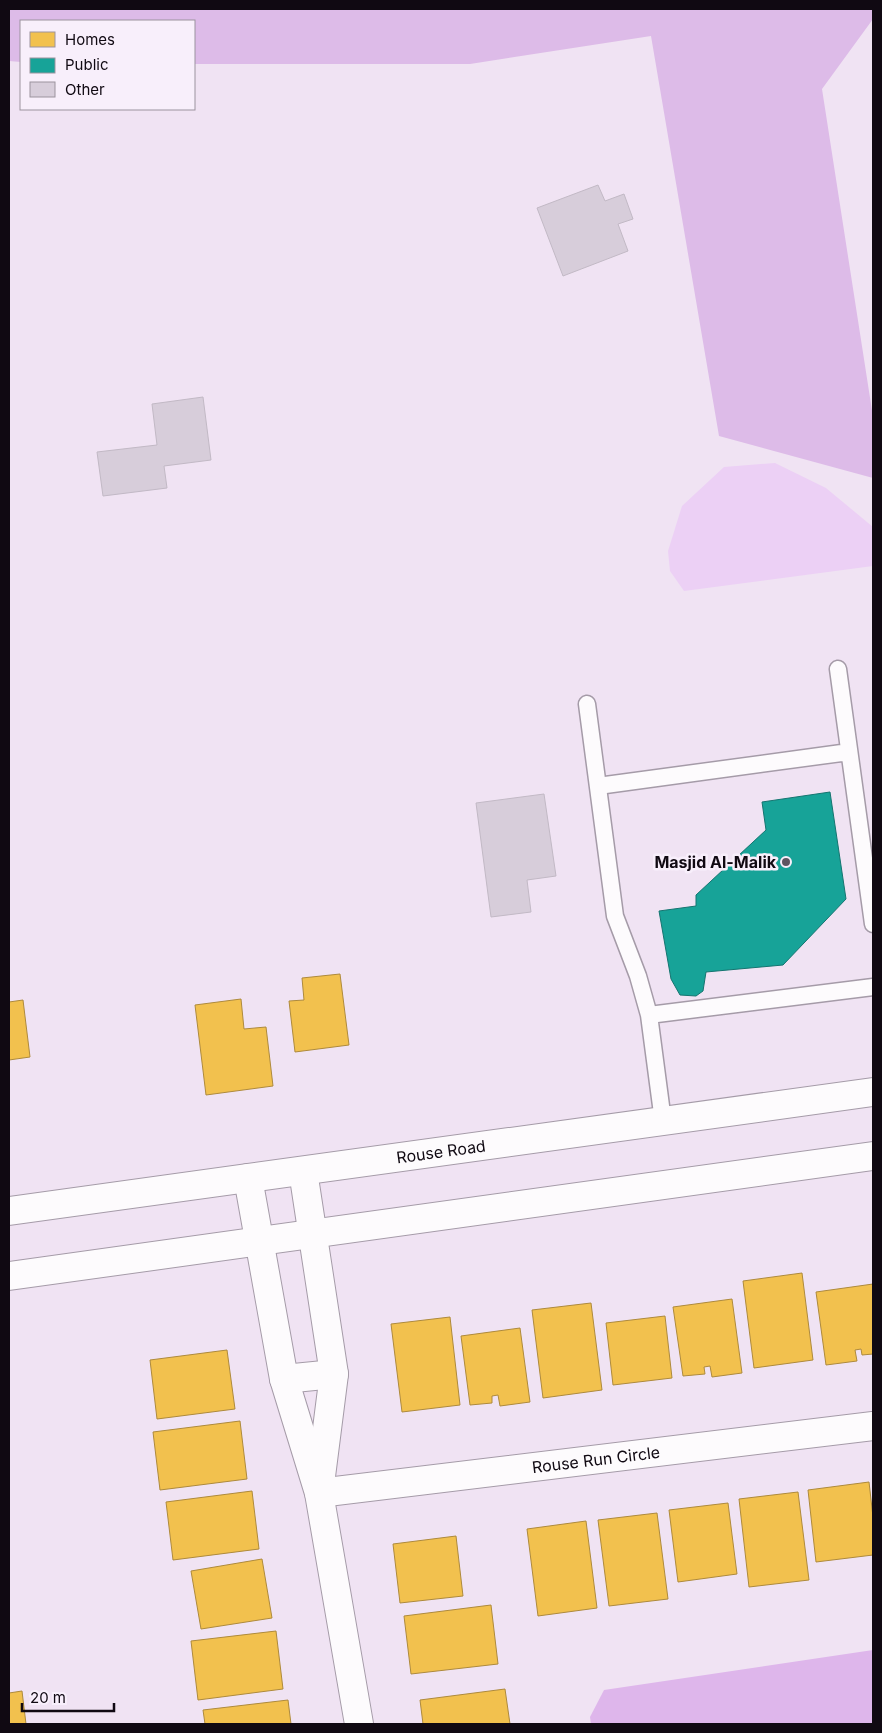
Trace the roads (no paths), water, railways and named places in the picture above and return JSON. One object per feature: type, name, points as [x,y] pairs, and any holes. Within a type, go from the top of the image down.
[{"type":"street","name":"Rouse Road","points":[[9,1212],[873,1092]]},
{"type":"street","points":[[9,1276],[873,1156]]},
{"type":"street","points":[[303,1171],[334,1374],[318,1493]]},
{"type":"street","points":[[248,1178],[284,1379],[318,1493],[359,1724]]},
{"type":"street","points":[[284,1379],[334,1374]]},
{"type":"street","name":"Rouse Run Circle","points":[[318,1493],[873,1426]]},
{"type":"lane","points":[[838,669],[873,924]]},
{"type":"lane","points":[[588,704],[615,916],[638,976],[649,1016],[662,1121]]},
{"type":"lane","points":[[598,786],[850,752]]},
{"type":"lane","points":[[649,1016],[873,987]]},
{"type":"place","name":"Masjid Al-Malik","points":[[786,862]]}]
